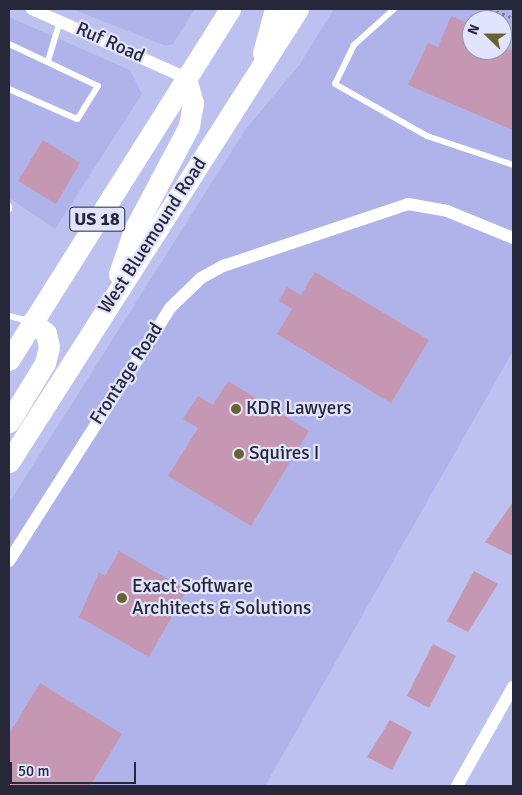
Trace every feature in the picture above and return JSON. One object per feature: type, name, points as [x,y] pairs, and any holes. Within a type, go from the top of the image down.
[{"type":"main road","name":"US 18","points":[[9,360],[230,9]]},
{"type":"main road","points":[[260,70],[275,9]]},
{"type":"main road","name":"West Bluemound Road","points":[[9,462],[298,9]]},
{"type":"main road","points":[[109,305],[134,230],[189,126],[193,103],[186,78]]},
{"type":"main road","points":[[9,422],[45,363],[49,347],[46,333],[32,322]]},
{"type":"street","name":"Ruf Road","points":[[32,9],[186,78]]},
{"type":"street","name":"Frontage Road","points":[[9,561],[171,307],[201,278],[223,266],[415,204],[447,211],[513,238]]},
{"type":"street","points":[[457,786],[513,687]]},
{"type":"lane","points":[[394,9],[354,45],[334,84],[427,136],[513,165]]},
{"type":"lane","points":[[48,61],[60,21]]},
{"type":"lane","points":[[9,44],[98,86],[77,119],[9,88]]},
{"type":"lane","points":[[9,316],[32,322]]},
{"type":"path","points":[[490,9],[513,18]]},
{"type":"shaded area","points":[[72,9],[195,9],[173,44],[166,46]]},
{"type":"shaded area","points":[[334,9],[513,9],[513,351],[265,786],[9,786],[9,503],[245,130],[300,64]]},
{"type":"shaded area","points":[[9,17],[130,70],[142,94],[55,229],[9,198]]},
{"type":"building","points":[[451,16],[462,21],[462,60],[512,60],[513,50],[513,130],[408,85],[428,43],[438,47]]},
{"type":"building","points":[[43,140],[80,163],[56,204],[18,181]]},
{"type":"building","points":[[315,272],[429,340],[391,403],[277,334],[292,309],[279,301],[287,287],[301,295]]},
{"type":"building","name":"Squires I","points":[[228,381],[309,431],[251,526],[168,476],[198,428],[183,419],[198,396],[213,405]]},
{"type":"building","points":[[513,502],[513,556],[485,542]]},
{"type":"building","points":[[119,551],[187,590],[149,657],[79,617],[99,572],[105,576]]},
{"type":"building","points":[[474,571],[498,584],[468,632],[447,621]]},
{"type":"building","points":[[433,644],[456,656],[429,708],[407,696]]},
{"type":"building","points":[[40,683],[122,734],[90,786],[9,786],[9,734]]},
{"type":"building","points":[[390,720],[412,732],[392,770],[367,757]]},
{"type":"place","name":"KDR Lawyers","points":[[236,409]]},
{"type":"place","name":"Squires I","points":[[239,454]]},
{"type":"place","name":"Exact Software Architects & Solutions","points":[[122,598]]}]
